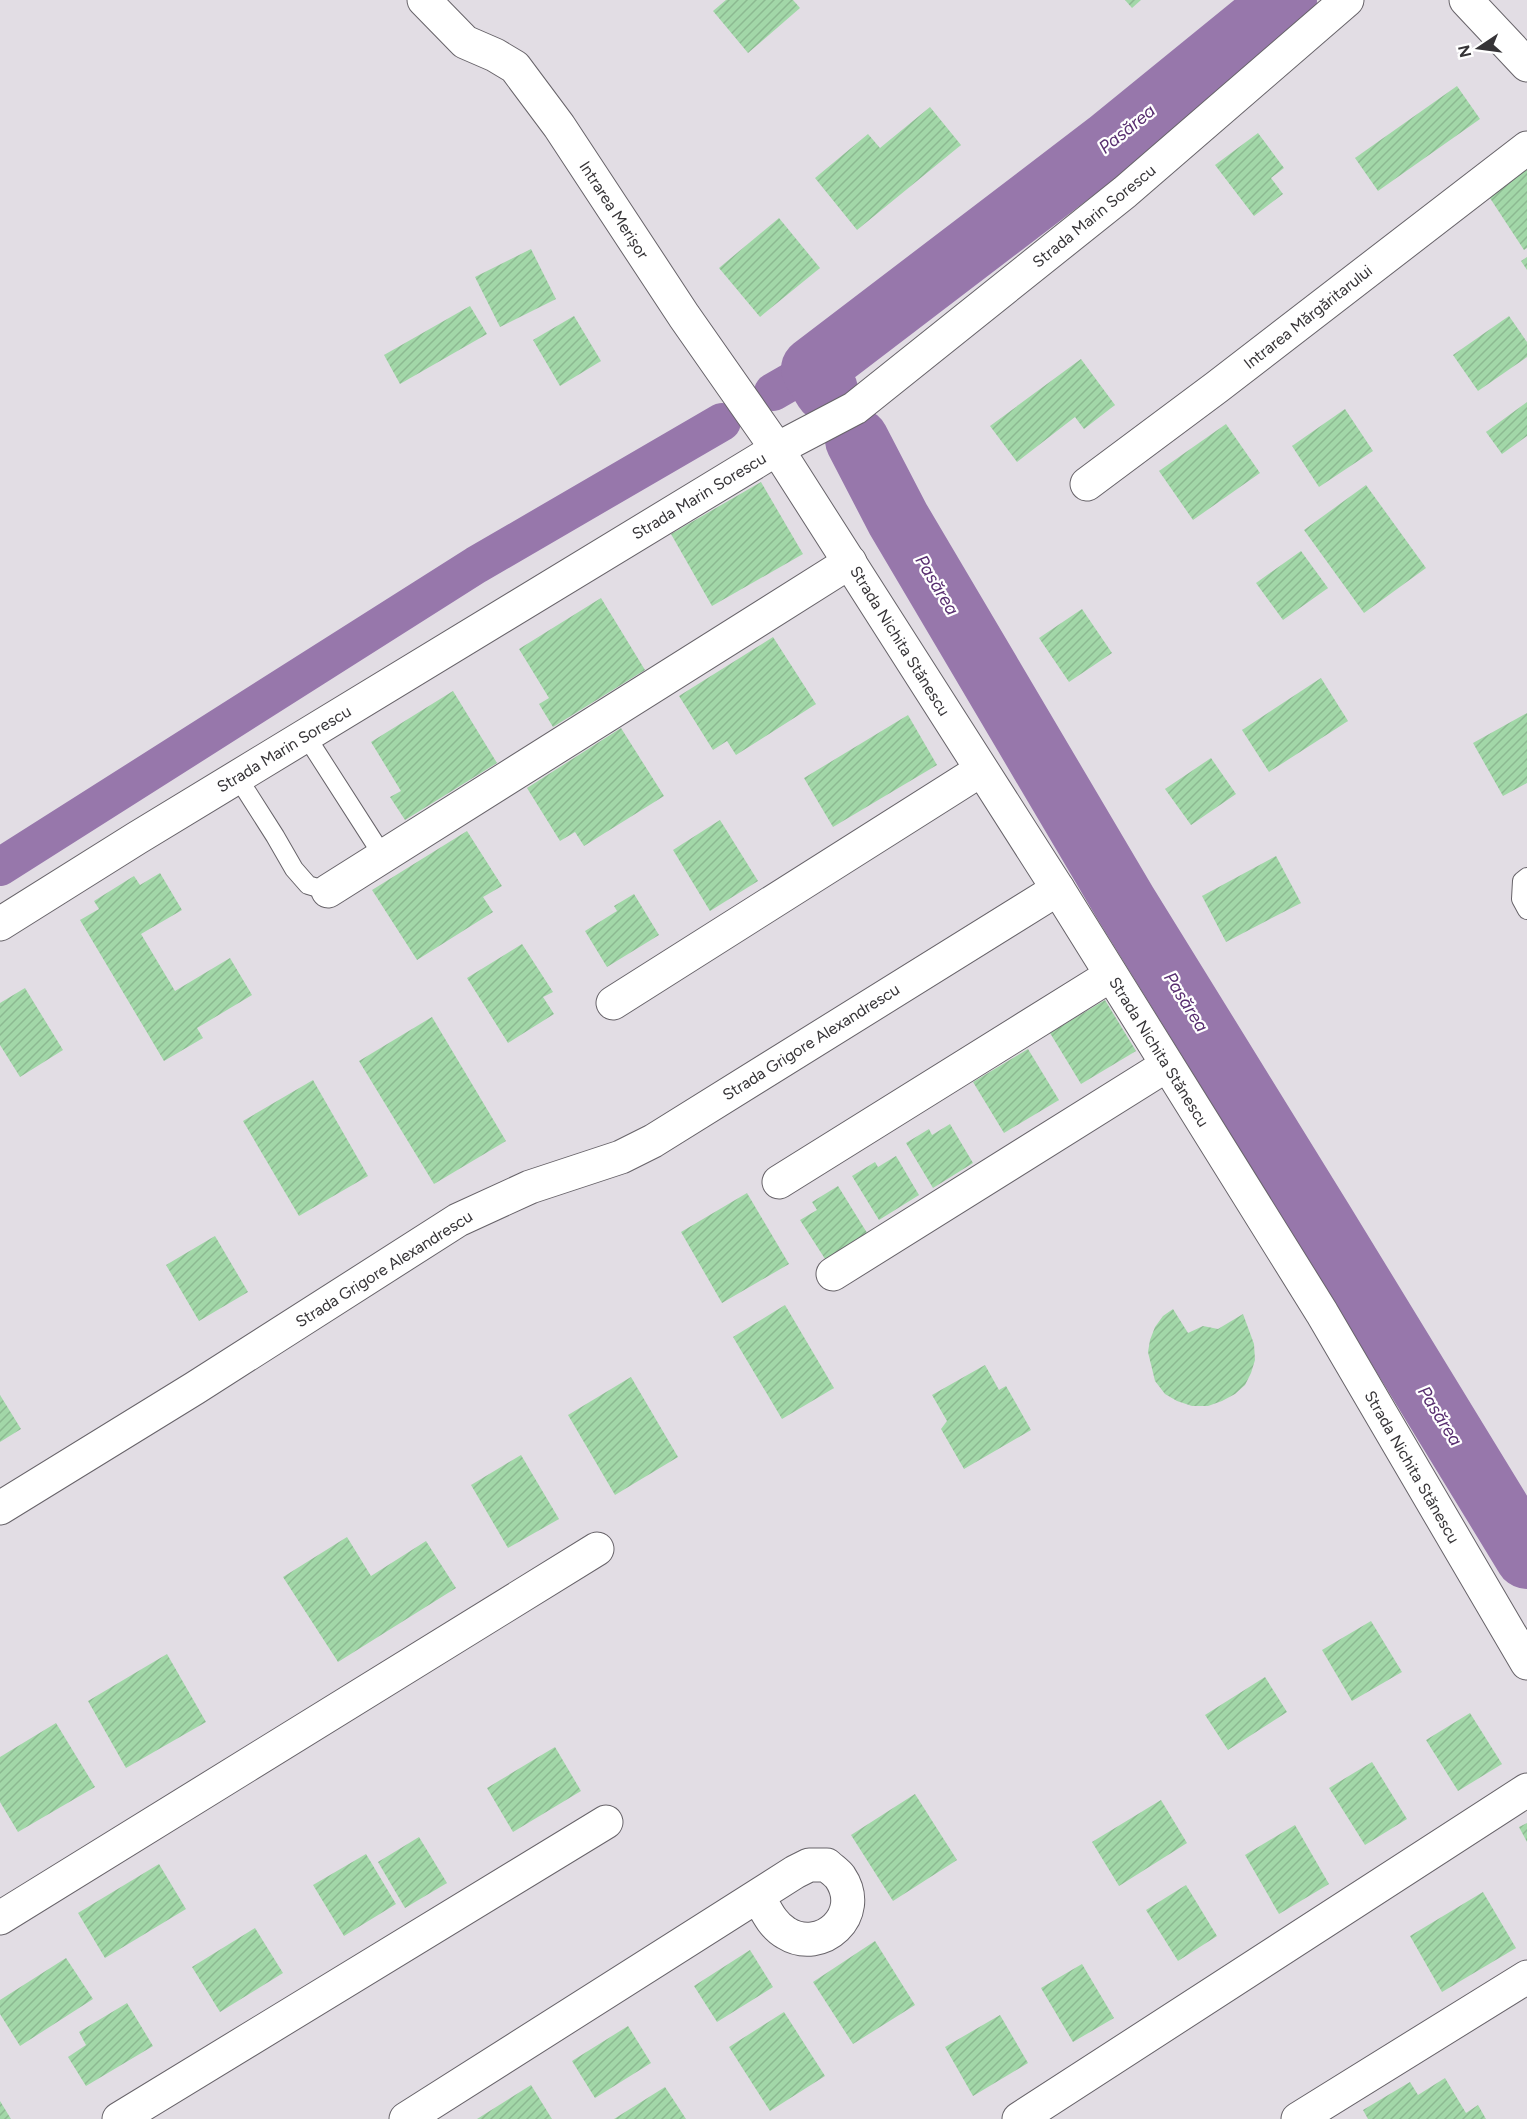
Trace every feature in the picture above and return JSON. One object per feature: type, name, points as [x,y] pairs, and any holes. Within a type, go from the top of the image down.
[{"type":"street","name":"Intrarea Merișor","points":[[424,0],[465,42],[515,67],[559,126],[684,316],[777,449]]},
{"type":"street","name":"Strada Marin Sorescu","points":[[0,924],[777,449],[855,408],[1125,192],[1347,0]]},
{"type":"street","points":[[1466,0],[1525,59]]},
{"type":"street","name":"Intrarea Mărgăritarului","points":[[1087,484],[1527,148]]},
{"type":"street","name":"Strada Nichita Stănescu","points":[[777,449],[1058,890],[1322,1313],[1527,1663]]},
{"type":"street","points":[[328,891],[850,562]]},
{"type":"street","points":[[613,1003],[981,770]]},
{"type":"street","name":"Strada Grigore Alexandrescu","points":[[0,1508],[195,1388],[458,1220],[530,1187],[621,1157],[653,1141],[1058,890]]},
{"type":"street","points":[[779,1182],[1111,975]]},
{"type":"street","points":[[833,1274],[1167,1065]]},
{"type":"street","points":[[0,1918],[597,1549]]},
{"type":"street","points":[[1019,2119],[1527,1790]]},
{"type":"street","points":[[119,2119],[606,1822]]},
{"type":"street","points":[[414,2117],[758,1896]]},
{"type":"street","points":[[1298,2119],[1527,1977]]},
{"type":"lane","points":[[306,736],[383,856]]},
{"type":"lane","points":[[238,778],[294,869],[308,885],[328,891]]},
{"type":"lane","points":[[1527,877],[1522,881],[1521,899],[1527,910]]},
{"type":"building","points":[[726,0],[793,0],[800,8],[748,53],[713,11]]},
{"type":"building","points":[[1125,0],[1141,0],[1132,8]]},
{"type":"building","points":[[1457,86],[1480,119],[1378,191],[1355,158]]},
{"type":"building","points":[[930,107],[961,145],[857,230],[815,178],[868,134],[880,148]]},
{"type":"building","points":[[1258,133],[1284,168],[1271,178],[1283,194],[1254,216],[1215,165]]},
{"type":"building","points":[[1527,165],[1527,248],[1524,250],[1486,192]]},
{"type":"building","points":[[779,218],[820,268],[760,317],[719,268]]},
{"type":"building","points":[[531,249],[556,299],[500,327],[475,277]]},
{"type":"building","points":[[1527,257],[1527,270],[1521,261]]},
{"type":"building","points":[[470,306],[487,334],[400,384],[384,355]]},
{"type":"building","points":[[574,316],[601,361],[560,386],[533,340]]},
{"type":"building","points":[[1509,316],[1527,342],[1527,357],[1478,391],[1453,355]]},
{"type":"building","points":[[1081,359],[1115,405],[1084,429],[1075,417],[1017,462],[990,426]]},
{"type":"building","points":[[1527,402],[1527,436],[1502,454],[1486,432]]},
{"type":"building","points":[[1345,409],[1373,451],[1319,487],[1292,446]]},
{"type":"building","points":[[1226,424],[1260,473],[1193,520],[1159,471]]},
{"type":"building","points":[[761,482],[803,554],[712,606],[671,534]]},
{"type":"building","points":[[1366,485],[1426,568],[1364,613],[1304,530]]},
{"type":"building","points":[[1301,551],[1328,588],[1283,620],[1256,583]]},
{"type":"building","points":[[601,598],[645,670],[553,727],[539,704],[549,698],[519,649]]},
{"type":"building","points":[[1082,609],[1112,653],[1069,682],[1039,638]]},
{"type":"building","points":[[773,637],[816,704],[736,755],[727,741],[713,750],[679,696]]},
{"type":"building","points":[[1321,678],[1348,721],[1269,772],[1242,730]]},
{"type":"building","points":[[453,691],[497,763],[405,820],[390,797],[401,791],[371,742]]},
{"type":"building","points":[[1527,713],[1527,783],[1503,796],[1473,743]]},
{"type":"building","points":[[908,715],[937,765],[833,827],[804,778]]},
{"type":"building","points":[[621,728],[664,796],[584,846],[575,832],[560,841],[527,788]]},
{"type":"building","points":[[1211,758],[1236,794],[1191,825],[1165,789]]},
{"type":"building","points":[[720,820],[758,881],[710,911],[673,850]]},
{"type":"building","points":[[467,831],[502,886],[483,897],[493,912],[417,960],[372,890]]},
{"type":"building","points":[[1276,856],[1301,903],[1226,942],[1202,896]]},
{"type":"building","points":[[160,873],[182,910],[141,934],[175,991],[230,958],[252,995],[197,1028],[203,1038],[164,1061],[80,920],[99,909],[94,901],[134,876],[140,885]]},
{"type":"building","points":[[634,894],[659,935],[607,967],[585,931],[617,911],[614,906]]},
{"type":"building","points":[[522,944],[553,992],[543,997],[554,1014],[508,1043],[467,978]]},
{"type":"building","points":[[25,988],[63,1050],[20,1077],[0,1045],[0,1003]]},
{"type":"building","points":[[1105,1000],[1136,1051],[1081,1084],[1050,1033]]},
{"type":"building","points":[[432,1017],[506,1141],[434,1184],[359,1061]]},
{"type":"building","points":[[1028,1049],[1059,1100],[1004,1133],[973,1082]]},
{"type":"building","points":[[313,1080],[368,1176],[299,1216],[243,1121]]},
{"type":"building","points":[[950,1124],[973,1163],[933,1188],[906,1143],[929,1129],[932,1135]]},
{"type":"building","points":[[896,1156],[919,1195],[879,1220],[852,1176],[875,1162],[878,1167]]},
{"type":"building","points":[[838,1186],[869,1236],[827,1262],[800,1220],[817,1210],[812,1202]]},
{"type":"building","points":[[747,1193],[789,1264],[722,1303],[681,1232]]},
{"type":"building","points":[[215,1236],[248,1292],[199,1321],[166,1265]]},
{"type":"building","points":[[785,1305],[834,1388],[782,1419],[733,1337]]},
{"type":"building","points":[[1173,1309],[1188,1333],[1203,1326],[1218,1329],[1243,1314],[1254,1344],[1255,1360],[1245,1385],[1235,1394],[1208,1406],[1192,1406],[1165,1394],[1155,1381],[1148,1352],[1150,1340],[1163,1316]]},
{"type":"building","points":[[985,1365],[999,1390],[1006,1386],[1031,1430],[964,1469],[941,1429],[947,1421],[932,1395]]},
{"type":"building","points":[[631,1377],[678,1457],[615,1495],[568,1415]]},
{"type":"building","points":[[0,1395],[21,1429],[0,1442]]},
{"type":"building","points":[[521,1455],[559,1519],[508,1548],[471,1485]]},
{"type":"building","points":[[347,1537],[371,1576],[426,1541],[456,1588],[338,1662],[283,1577]]},
{"type":"building","points":[[1371,1621],[1402,1672],[1352,1701],[1322,1650]]},
{"type":"building","points":[[167,1654],[206,1722],[126,1768],[88,1701]]},
{"type":"building","points":[[1265,1677],[1287,1712],[1228,1750],[1205,1715]]},
{"type":"building","points":[[1470,1713],[1502,1764],[1458,1791],[1426,1740]]},
{"type":"building","points":[[56,1723],[95,1787],[18,1832],[0,1802],[0,1757]]},
{"type":"building","points":[[555,1747],[581,1791],[513,1832],[487,1788]]},
{"type":"building","points":[[1372,1762],[1407,1819],[1365,1845],[1329,1788]]},
{"type":"building","points":[[915,1794],[957,1860],[893,1901],[851,1835]]},
{"type":"building","points":[[1161,1800],[1187,1843],[1119,1886],[1092,1842]]},
{"type":"building","points":[[1527,1823],[1527,1842],[1519,1827]]},
{"type":"building","points":[[1295,1825],[1329,1884],[1279,1914],[1245,1855]]},
{"type":"building","points":[[419,1837],[447,1883],[405,1908],[378,1862]]},
{"type":"building","points":[[366,1854],[396,1904],[344,1936],[313,1885]]},
{"type":"building","points":[[159,1864],[186,1909],[105,1958],[78,1913]]},
{"type":"building","points":[[1186,1885],[1217,1936],[1178,1961],[1146,1910]]},
{"type":"building","points":[[1483,1892],[1516,1948],[1442,1992],[1410,1936]]},
{"type":"building","points":[[255,1928],[283,1973],[220,2012],[192,1967]]},
{"type":"building","points":[[875,1941],[915,2005],[853,2044],[813,1982]]},
{"type":"building","points":[[750,1950],[773,1987],[717,2022],[694,1986]]},
{"type":"building","points":[[66,1958],[93,1999],[20,2046],[0,2014],[0,2000]]},
{"type":"building","points":[[1082,1964],[1114,2018],[1073,2042],[1041,1988]]},
{"type":"building","points":[[127,2003],[153,2046],[86,2086],[68,2057],[86,2045],[79,2032]]},
{"type":"building","points":[[784,2012],[825,2076],[770,2111],[729,2047]]},
{"type":"building","points":[[1000,2015],[1028,2063],[973,2096],[945,2047]]},
{"type":"building","points":[[628,2026],[651,2063],[595,2098],[572,2061]]},
{"type":"building","points":[[1445,2078],[1466,2113],[1478,2105],[1486,2119],[1368,2119],[1363,2110],[1410,2082],[1418,2095]]},
{"type":"building","points":[[531,2085],[552,2119],[477,2119]]},
{"type":"building","points":[[665,2087],[686,2119],[614,2119]]},
{"type":"building","points":[[0,2101],[11,2119],[0,2119]]},
{"type":"waterway","name":"Pasărea","points":[[826,390],[813,369],[1108,144],[1285,0]]},
{"type":"waterway","points":[[773,392],[813,369]]},
{"type":"waterway","points":[[0,867],[476,565],[722,422]]},
{"type":"waterway","name":"Pasărea","points":[[857,440],[898,519],[1125,903],[1527,1557]]}]
